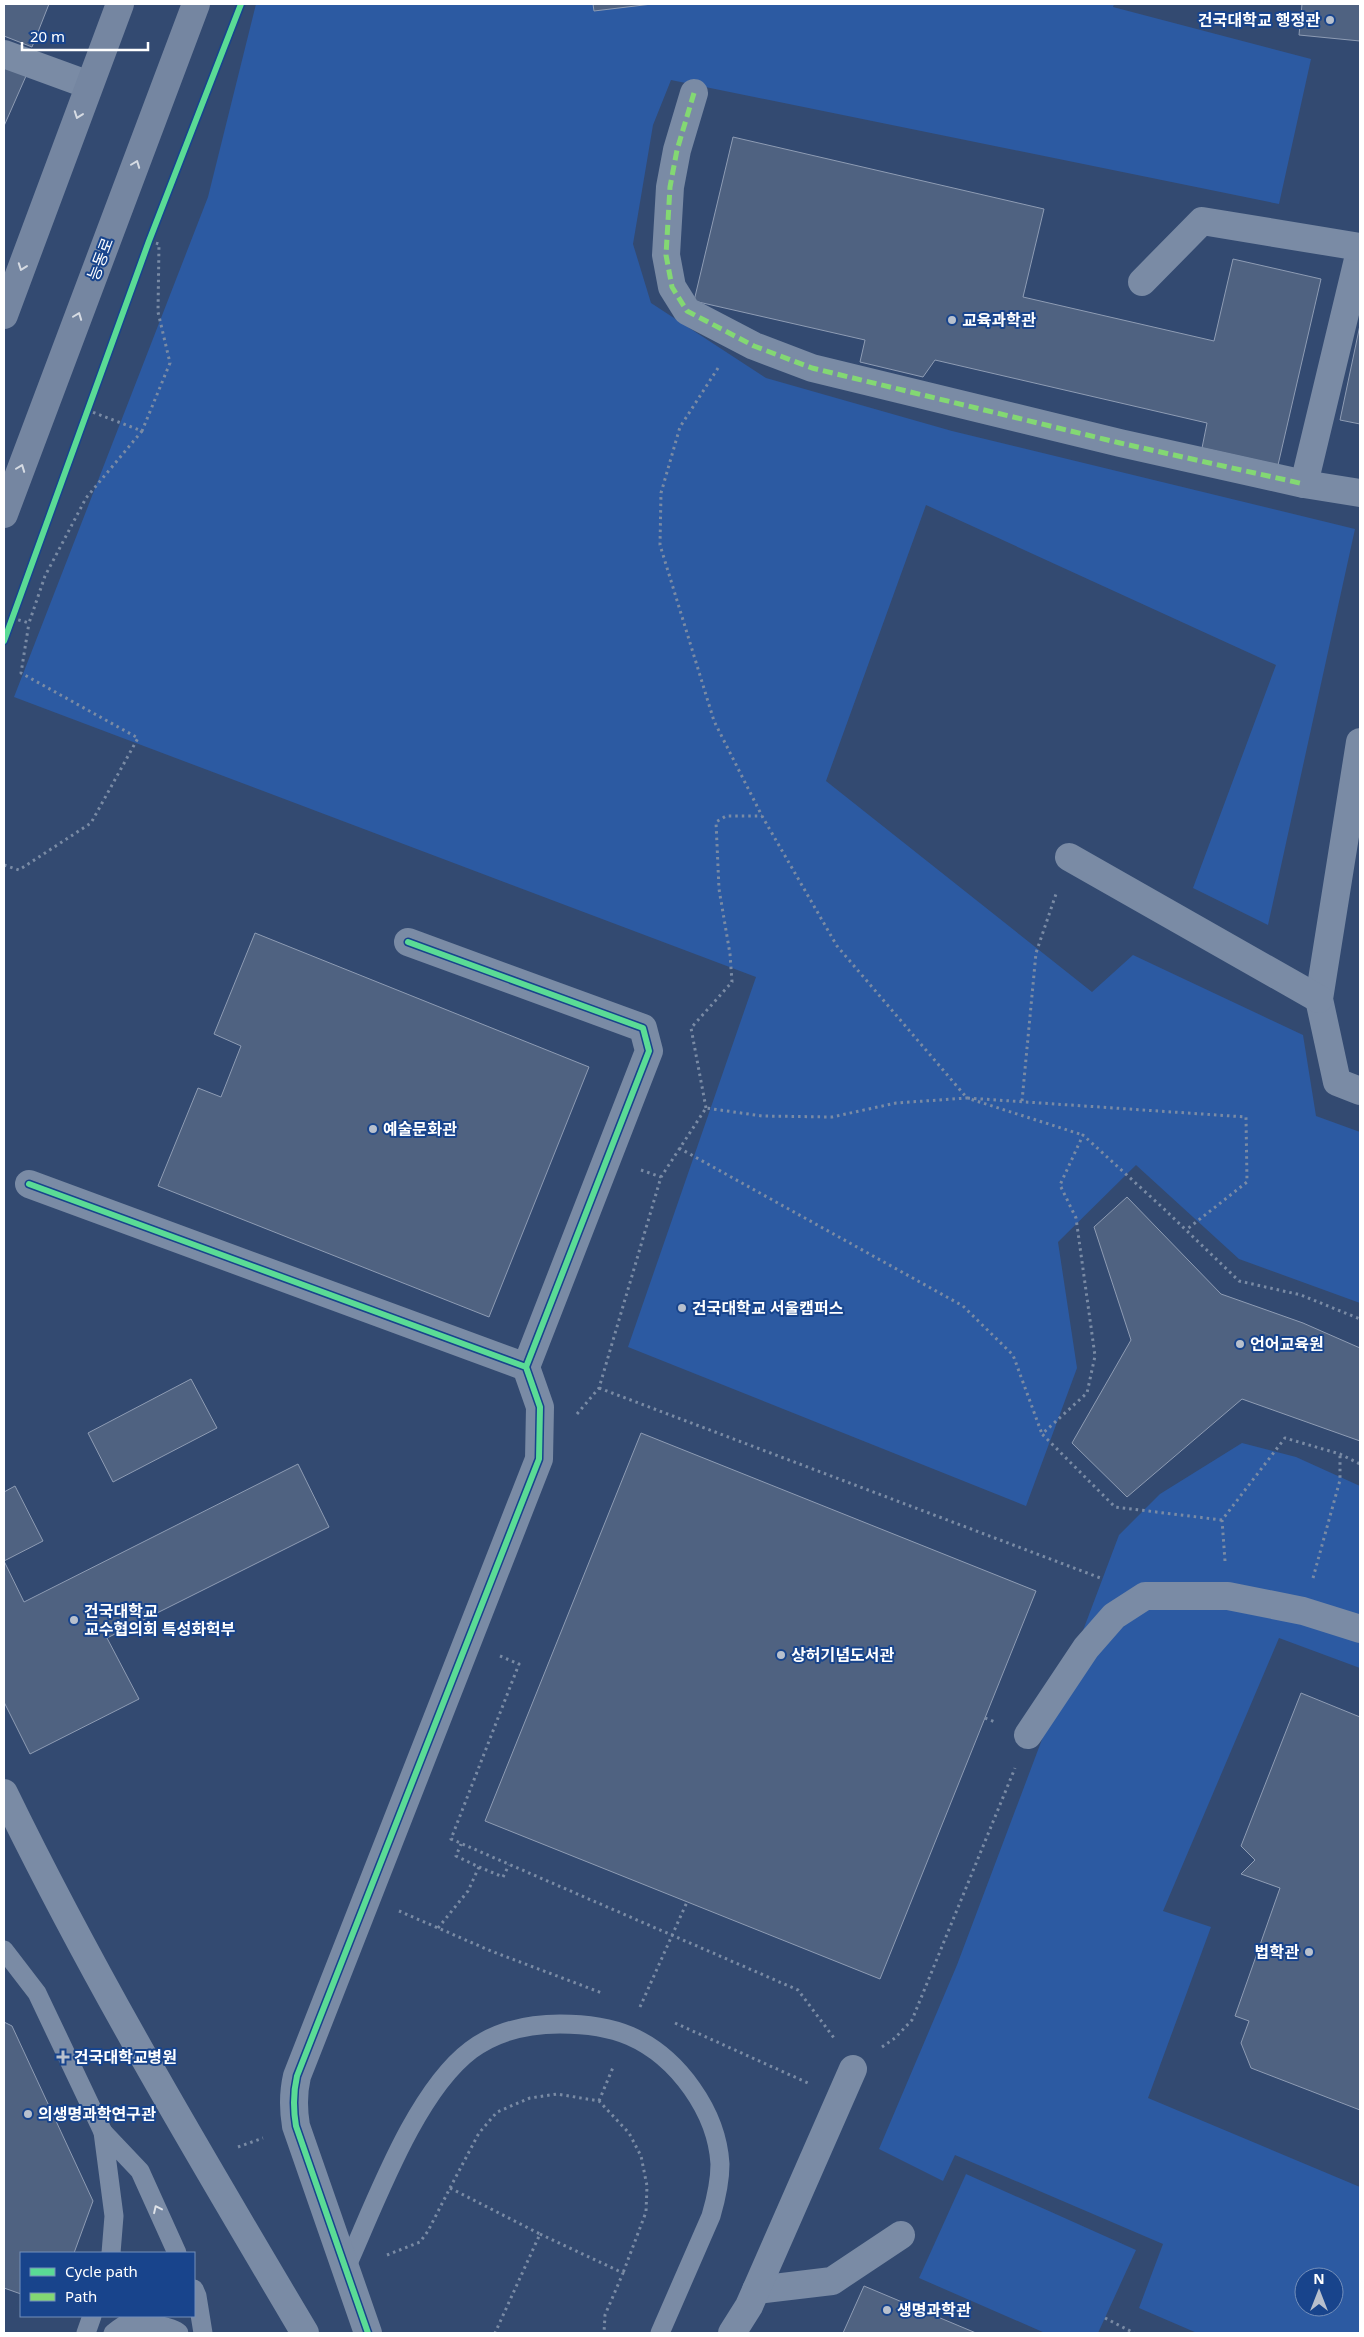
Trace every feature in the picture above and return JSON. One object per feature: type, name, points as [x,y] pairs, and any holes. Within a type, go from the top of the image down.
[{"type":"main road","points":[[4,315],[120,4]]},
{"type":"main road","name":"능동로","points":[[4,514],[196,4]]},
{"type":"street","points":[[4,54],[89,85]]},
{"type":"street","points":[[694,93],[677,150],[670,187],[666,255],[672,287],[687,311],[754,346],[812,368],[1130,446],[1304,484],[1360,493]]},
{"type":"street","points":[[1142,282],[1202,221],[1360,247]]},
{"type":"street","points":[[1304,484],[1360,251]]},
{"type":"street","points":[[1360,742],[1319,999],[1336,1082],[1360,1092]]},
{"type":"street","points":[[1069,857],[1319,999]]},
{"type":"street","points":[[368,2333],[296,2126],[293,2108],[297,2076],[539,1459],[540,1407],[526,1367],[648,1051],[643,1028],[408,942]]},
{"type":"street","points":[[30,1184],[526,1367]]},
{"type":"street","points":[[1028,1735],[1086,1648],[1114,1616],[1145,1596],[1228,1596],[1304,1611],[1360,1629]]},
{"type":"street","points":[[4,1793],[84,1947],[203,2160],[305,2333]]},
{"type":"street","points":[[732,2333],[749,2306],[853,2069]]},
{"type":"street","points":[[756,2290],[832,2281],[901,2235]]},
{"type":"lane","points":[[4,1950],[37,1993],[104,2132],[140,2171],[177,2252]]},
{"type":"lane","points":[[346,2268],[404,2142],[425,2103],[451,2069],[470,2050],[491,2037],[515,2028],[542,2024],[590,2025],[631,2036],[659,2055],[679,2072],[708,2115],[716,2138],[720,2164],[717,2196],[711,2216],[660,2333]]},
{"type":"lane","points":[[104,2132],[114,2216],[111,2252]]},
{"type":"lane","points":[[195,2291],[204,2333]]},
{"type":"lane","points":[[86,2333],[92,2317]]},
{"type":"lane","points":[[113,2333],[128,2323],[153,2324],[176,2330],[179,2333]]},
{"type":"path","points":[[146,251],[153,232]]},
{"type":"path","points":[[4,865],[19,870],[90,823],[138,738],[21,673],[30,623],[45,576],[86,498],[142,432],[170,362],[158,312],[159,244],[149,242]]},
{"type":"path","points":[[754,346],[715,370],[680,427],[661,493],[660,545],[714,721],[762,816],[837,946],[967,1098],[1083,1135],[1239,1281],[1301,1295],[1360,1319]]},
{"type":"path","points":[[84,419],[91,401]]},
{"type":"path","points":[[87,410],[142,432]]},
{"type":"path","points":[[9,626],[15,609]]},
{"type":"path","points":[[12,618],[30,623]]},
{"type":"path","points":[[575,1416],[599,1388],[661,1177],[706,1108],[691,1028],[732,982],[730,954],[719,889],[716,822],[726,816],[762,816]]},
{"type":"path","points":[[1022,1101],[1036,953],[1069,857]]},
{"type":"path","points":[[706,1108],[762,1116],[832,1117],[896,1103],[967,1098],[1246,1117],[1247,1182],[1186,1230]]},
{"type":"path","points":[[1042,1434],[1087,1393],[1095,1356],[1076,1218],[1060,1185],[1083,1135]]},
{"type":"path","points":[[679,1148],[963,1306],[1013,1355],[1042,1434],[1115,1506],[1222,1520]]},
{"type":"path","points":[[599,1388],[1081,1570]]},
{"type":"path","points":[[1228,1596],[1222,1520],[1285,1438],[1340,1454],[1360,1464]]},
{"type":"path","points":[[1304,1611],[1340,1480],[1340,1454]]},
{"type":"path","points":[[519,1664],[451,1839],[798,1990],[825,2024]]},
{"type":"path","points":[[853,2069],[895,2038],[912,2020],[1028,1735]]},
{"type":"path","points":[[461,1844],[456,1856],[479,1867],[504,1877],[509,1865]]},
{"type":"path","points":[[479,1867],[468,1891],[438,1928],[602,1993]]},
{"type":"path","points":[[640,2008],[687,1902]]},
{"type":"path","points":[[630,2004],[648,2011]]},
{"type":"path","points":[[666,2019],[841,2098]]},
{"type":"path","points":[[346,2268],[420,2242],[428,2231],[479,2134],[497,2112],[530,2098],[557,2094],[599,2101],[629,2133],[641,2156],[647,2186],[646,2212],[605,2315],[604,2333]]},
{"type":"path","points":[[203,2160],[296,2126]]},
{"type":"path","points":[[450,2188],[540,2234],[623,2273]]},
{"type":"path","points":[[495,2333],[540,2234]]},
{"type":"path","points":[[1105,2318],[1134,2333]]},
{"type":"shaded area","points":[[256,4],[1114,4],[1113,7],[1311,59],[1279,204],[671,80],[653,125],[633,244],[651,303],[766,378],[952,431],[1355,529],[1268,925],[1193,888],[1276,665],[926,505],[826,781],[1092,992],[1133,955],[1303,1035],[1316,1116],[1360,1132],[1360,1303],[1239,1259],[1136,1165],[1058,1242],[1077,1368],[1026,1506],[628,1347],[756,977],[14,697],[208,197]]},
{"type":"shaded area","points":[[1242,1443],[1296,1457],[1360,1486],[1360,1668],[1279,1638],[1163,1911],[1211,1927],[1148,2098],[1360,2187],[1360,2333],[1197,2333],[1139,2308],[1163,2244],[955,2155],[943,2181],[879,2149],[957,1965],[1119,1535],[1160,1494]]},
{"type":"shaded area","points":[[966,2174],[1136,2250],[1098,2333],[1045,2333],[919,2278]]},
{"type":"building","points":[[4,4],[49,4],[32,47],[4,36]]},
{"type":"building","points":[[593,4],[652,4],[594,11]]},
{"type":"building","name":"건국대학교 행정관","points":[[1302,4],[1360,4],[1360,41],[1299,35]]},
{"type":"building","points":[[4,67],[26,76],[4,126]]},
{"type":"building","name":"교육과학관","points":[[733,137],[1044,209],[1023,297],[1214,341],[1233,259],[1321,279],[1278,465],[1202,448],[1207,423],[935,360],[923,377],[860,362],[865,340],[694,301]]},
{"type":"building","points":[[1360,325],[1360,424],[1340,420]]},
{"type":"building","name":"예술문화관","points":[[255,933],[589,1067],[489,1317],[158,1186],[198,1088],[221,1097],[241,1046],[214,1034]]},
{"type":"building","name":"언어교육원","points":[[1127,1197],[1221,1294],[1303,1323],[1360,1348],[1360,1441],[1242,1399],[1127,1497],[1072,1443],[1131,1340],[1094,1227]]},
{"type":"building","points":[[191,1379],[217,1428],[113,1482],[88,1433]]},
{"type":"building","name":"상허기념도서관","points":[[641,1433],[1036,1591],[880,1979],[485,1821]]},
{"type":"building","name":"건국대학교 교수협의회 특성화헉부","points":[[298,1464],[329,1527],[107,1638],[139,1699],[30,1754],[4,1702],[4,1561],[24,1602]]},
{"type":"building","points":[[15,1486],[43,1541],[4,1561],[4,1492]]},
{"type":"building","name":"법학관","points":[[1301,1693],[1360,1717],[1360,2110],[1251,2068],[1241,2043],[1249,2021],[1235,2016],[1280,1888],[1241,1874],[1255,1860],[1241,1846]]},
{"type":"building","name":"의생명과학연구관","points":[[4,2022],[12,2026],[93,2201],[74,2252],[20,2252],[20,2294],[4,2288]]},
{"type":"building","name":"생명과학관","points":[[864,2286],[976,2333],[843,2333]]},
{"type":"marked path","points":[[694,93],[677,150],[670,187],[666,255],[672,287],[687,311],[754,346],[812,368],[1120,443],[1304,484]]},
{"type":"cycle path","points":[[4,641],[149,241],[241,4]]},
{"type":"cycle path","points":[[408,942],[643,1028],[649,1051],[526,1367]]},
{"type":"cycle path","points":[[29,1184],[526,1367],[540,1407],[539,1459],[297,2076],[294,2101],[296,2126],[368,2333]]},
{"type":"place","name":"건국대학교 행정관","points":[[1330,20]]},
{"type":"place","name":"교육과학관","points":[[952,320]]},
{"type":"place","name":"예술문화관","points":[[373,1129]]},
{"type":"place","name":"건국대학교 서울캠퍼스","points":[[682,1308]]},
{"type":"place","name":"언어교육원","points":[[1240,1344]]},
{"type":"place","name":"건국대학교 교수협의회 특성화헉부","points":[[74,1620]]},
{"type":"place","name":"상허기념도서관","points":[[781,1655]]},
{"type":"place","name":"법학관","points":[[1309,1952]]},
{"type":"place","name":"건국대학교병원","points":[[63,2057]]},
{"type":"place","name":"의생명과학연구관","points":[[28,2114]]},
{"type":"place","name":"생명과학관","points":[[887,2310]]}]
